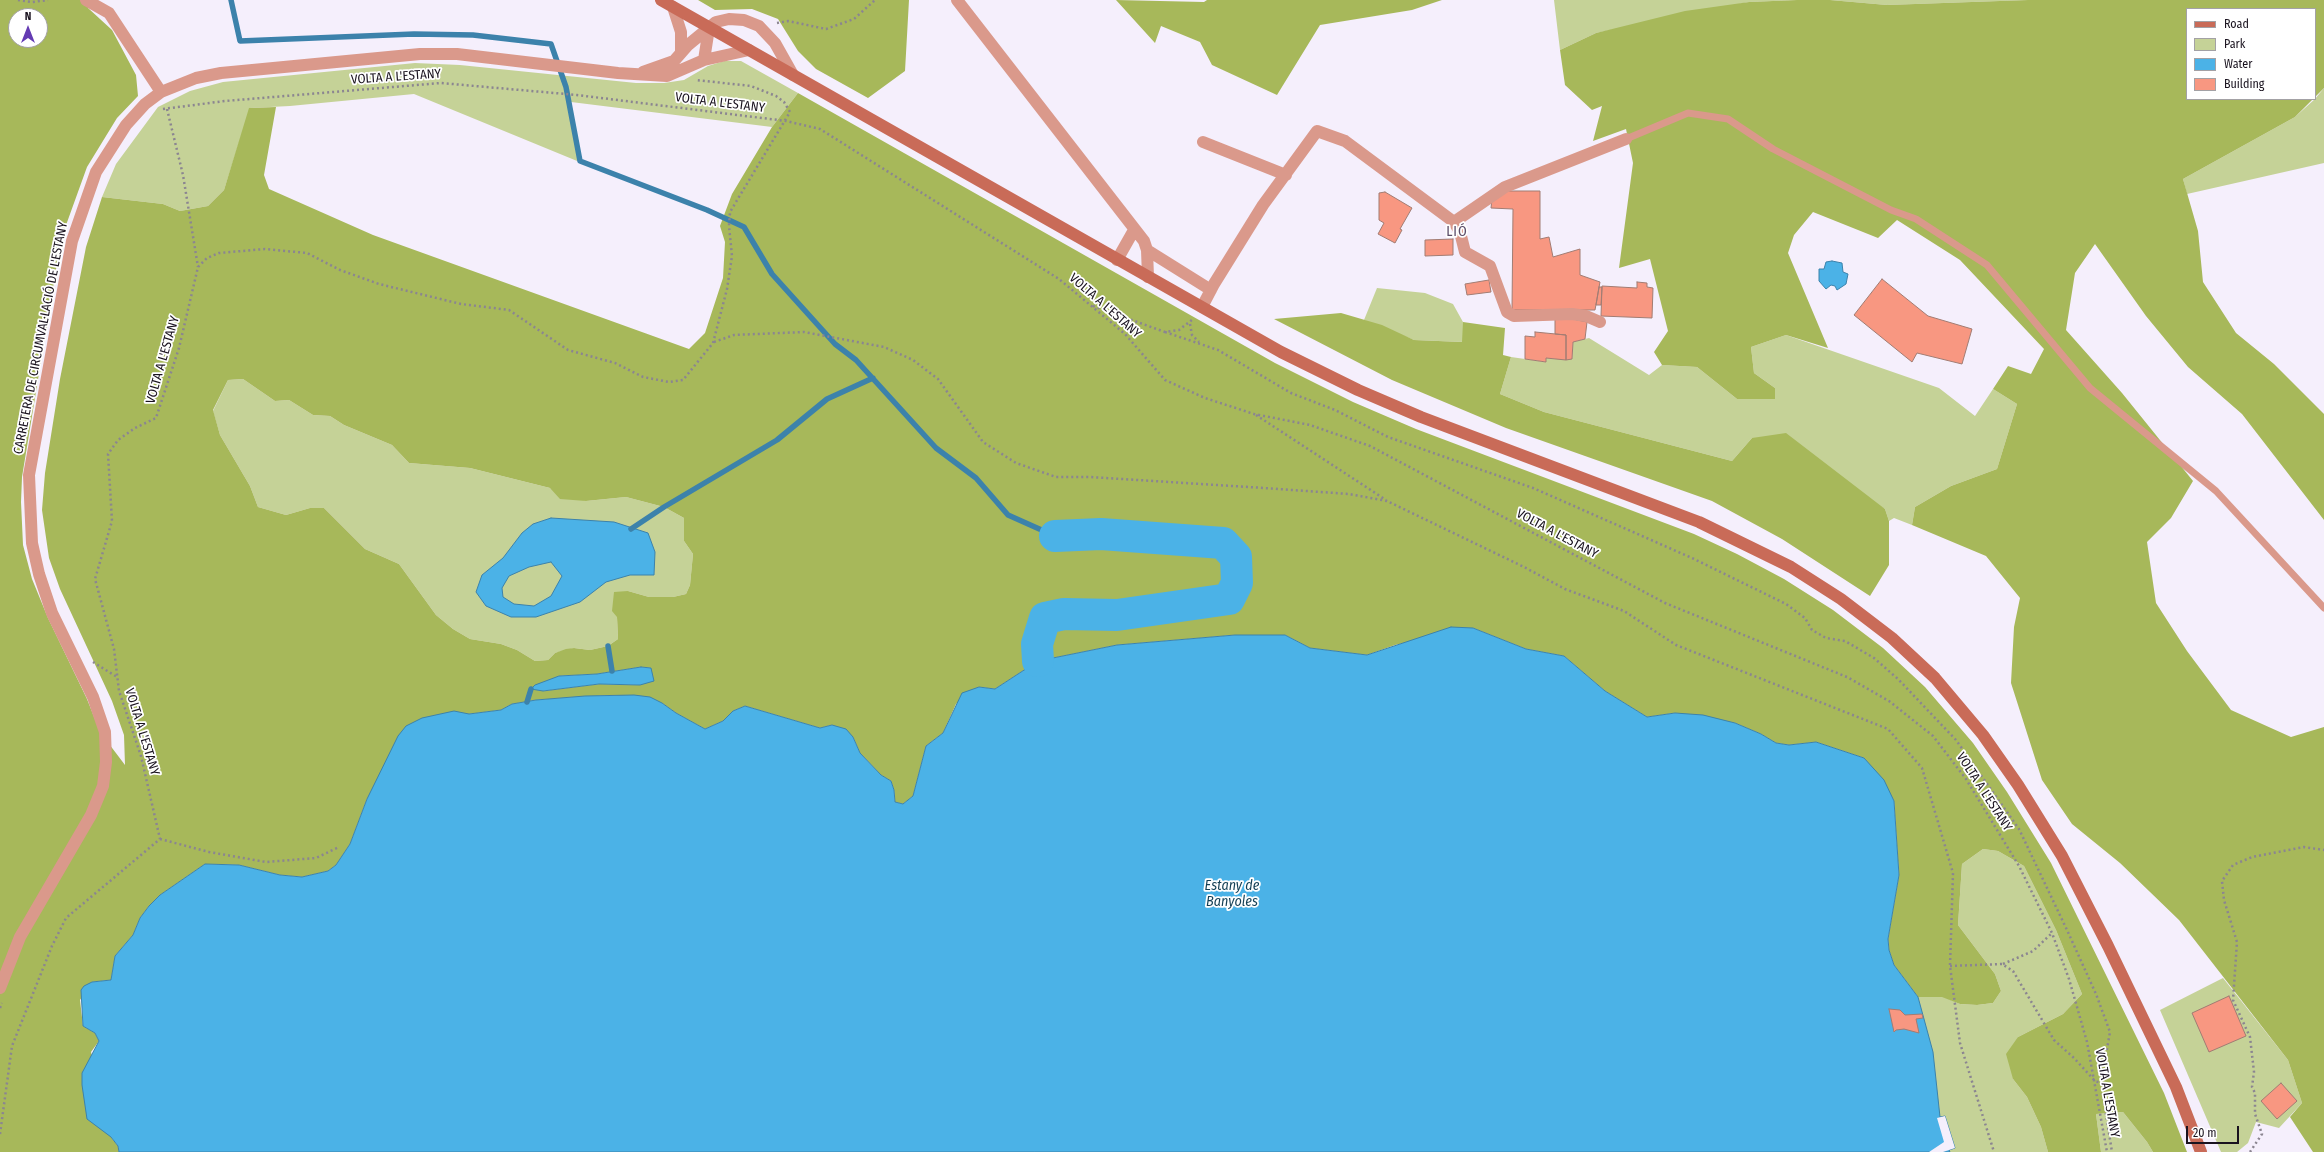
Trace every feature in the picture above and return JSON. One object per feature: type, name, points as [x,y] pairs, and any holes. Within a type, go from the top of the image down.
[{"type":"main road","points":[[661,0],[1281,352],[1358,390],[1421,417],[1699,522],[1743,542],[1791,567],[1840,599],[1892,638],[1935,678],[1984,735],[2018,785],[2062,856],[2176,1088],[2201,1152]]},
{"type":"street","points":[[86,0],[109,13],[161,92]]},
{"type":"street","points":[[957,0],[1144,241],[1147,250],[1148,277]]},
{"type":"street","points":[[673,7],[681,32],[681,53]]},
{"type":"street","name":"CARRETERA DE CIRCUMVAL·LACIÓ DE L'ESTANY","points":[[640,74],[674,61],[716,22],[729,19],[744,20],[759,26]]},
{"type":"street","points":[[759,26],[775,43],[793,75]]},
{"type":"street","points":[[704,60],[709,28]]},
{"type":"street","name":"CARRETERA DE CIRCUMVAL·LACIÓ DE L'ESTANY","points":[[0,988],[20,937],[91,815],[103,786],[106,762],[105,732],[92,696],[52,613],[38,568],[32,543],[29,475],[72,241],[96,172],[126,125],[145,104],[161,92],[196,78],[221,73],[420,54],[457,54],[668,76],[704,60],[749,50]]},
{"type":"street","points":[[1202,307],[1255,218],[1317,131],[1344,141],[1454,222],[1460,232],[1465,252],[1490,266],[1507,312],[1514,316],[1572,314],[1586,316],[1600,322]]},
{"type":"street","points":[[1454,222],[1505,187],[1626,139]]},
{"type":"street","points":[[1203,142],[1286,175]]},
{"type":"street","points":[[1117,260],[1134,230]]},
{"type":"street","points":[[1147,250],[1211,290]]},
{"type":"lane","points":[[1626,139],[1688,114],[1728,119],[1773,149],[1891,210],[1916,219],[1987,265],[2090,388],[2216,491],[2324,608]]},
{"type":"path","points":[[18,0],[32,2],[48,0]]},
{"type":"path","points":[[759,26],[788,21],[826,29],[854,19],[875,0]]},
{"type":"path","points":[[198,267],[207,258],[218,253],[265,249],[307,253],[340,270],[379,284],[461,304],[509,310],[568,350],[614,363],[643,377],[669,382],[683,380],[713,343],[727,289],[732,256],[729,226],[730,212],[749,178],[786,121],[790,112],[784,102],[770,93],[751,86],[668,76]]},
{"type":"path","name":"VOLTA A L'ESTANY","points":[[160,838],[141,756],[119,692],[114,649],[94,579],[112,521],[108,454],[118,440],[135,428],[156,418],[179,348],[198,267],[183,175],[167,108],[318,92],[441,83],[577,95],[786,121],[820,129],[1059,279],[1126,334],[1165,380],[1205,398],[1254,414],[1310,425],[1370,446],[1665,603],[1847,677],[1890,701],[1932,736],[1966,779],[2018,866],[2052,933],[2077,1007],[2095,1081],[2107,1152]]},
{"type":"path","points":[[160,111],[167,108]]},
{"type":"path","points":[[1092,306],[1098,306],[1164,332],[1218,350],[1291,393],[1335,410],[1388,437],[1533,488],[1692,558],[1786,604],[1804,618],[1812,630],[1826,638],[1845,640],[1874,658],[1898,679],[1956,740],[2019,829],[2096,994],[2110,1032],[2101,1083],[2112,1152]]},
{"type":"path","points":[[1164,332],[1179,330],[1190,324],[1192,335],[1199,343]]},
{"type":"path","points":[[713,343],[734,335],[804,332],[884,347],[913,360],[938,379],[983,442],[1016,463],[1056,477],[1090,477],[1349,494],[1387,501]]},
{"type":"path","points":[[1254,414],[1387,501],[1524,567],[1564,589],[1624,611],[1676,645],[1771,684],[1888,729],[1922,768],[1953,873],[1950,966],[1960,1043],[1994,1152]]},
{"type":"path","points":[[75,660],[84,656],[117,677]]},
{"type":"path","points":[[0,1134],[12,1046],[52,946],[66,918],[160,838],[209,852],[266,862],[316,858],[339,846]]},
{"type":"path","points":[[2250,1152],[2262,1134],[2255,1114],[2255,1093],[2252,1087],[2254,1072],[2250,1037],[2233,1000],[2237,942],[2224,900],[2222,881],[2233,865],[2252,857],[2304,847],[2324,850]]},
{"type":"path","points":[[1950,966],[2002,964],[2033,951],[2052,933]]},
{"type":"path","points":[[2002,964],[2013,971],[2054,1040],[2074,1058],[2095,1081],[2101,1083]]},
{"type":"path","points":[[0,1008],[3,1000]]},
{"type":"green space","points":[[0,0],[91,0],[88,8],[112,30],[136,75],[138,96],[117,118],[87,167],[61,239],[22,477],[21,502],[23,545],[32,579],[48,618],[87,699],[100,732],[125,765],[124,735],[112,701],[60,589],[49,558],[42,510],[45,473],[60,379],[86,247],[102,197],[163,204],[180,211],[208,206],[224,190],[249,108],[276,107],[264,175],[269,189],[373,235],[689,349],[705,333],[723,278],[725,242],[720,226],[732,194],[772,127],[798,93],[1275,363],[1353,402],[1416,429],[1694,534],[1737,554],[1784,579],[1833,610],[1883,648],[1925,687],[1973,743],[2007,792],[2051,863],[2164,1093],[2187,1152],[2153,1152],[2123,1112],[2096,1114],[2101,1152],[2048,1152],[2041,1127],[2027,1097],[2013,1079],[2006,1054],[2018,1037],[2063,1014],[2082,994],[2056,930],[2024,866],[1998,851],[1983,849],[1962,864],[1958,925],[1995,974],[2001,991],[1993,1003],[1977,1005],[1960,1004],[1942,997],[1918,997],[1894,965],[1889,950],[1888,939],[1899,875],[1894,801],[1864,758],[1816,742],[1789,745],[1776,743],[1761,734],[1735,723],[1675,713],[1647,717],[1605,691],[1564,656],[1526,649],[1473,628],[1395,645],[1367,655],[1310,648],[1285,635],[1235,635],[1117,645],[1038,661],[995,689],[979,687],[956,704],[943,733],[926,746],[913,796],[903,804],[895,802],[894,790],[891,781],[881,775],[860,753],[853,737],[832,725],[820,728],[745,706],[733,711],[723,721],[705,729],[676,713],[662,703],[613,695],[536,700],[512,704],[501,710],[469,714],[367,799],[350,844],[336,865],[328,871],[302,877],[280,875],[239,865],[205,864],[160,895],[149,906],[140,918],[133,935],[115,956],[111,980],[92,982],[80,1000],[83,1026],[95,1033],[99,1041],[91,1052],[111,1137],[118,1146],[119,1152],[0,1152]],"holes":[[[243,379],[275,401],[289,400],[313,415],[330,416],[344,425],[392,445],[409,463],[470,468],[550,488],[560,499],[586,501],[626,497],[664,507],[684,518],[684,541],[693,554],[690,585],[686,594],[673,597],[649,597],[628,591],[614,592],[612,611],[617,617],[618,639],[608,646],[590,650],[574,648],[566,649],[555,653],[548,660],[535,661],[517,650],[501,644],[470,639],[453,629],[436,615],[399,564],[365,549],[324,508],[310,508],[286,515],[258,507],[250,486],[220,435],[213,410],[228,380]],[[641,667],[651,668],[640,685],[599,684],[543,691],[559,676],[597,674]]]},
{"type":"green space","points":[[698,0],[909,0],[905,71],[868,98],[816,69],[798,51],[778,19],[752,9],[715,10]]},
{"type":"green space","points":[[1116,0],[1204,2],[1207,0],[1442,0],[1412,10],[1320,25],[1277,95],[1212,65],[1200,42],[1161,26],[1155,43]]},
{"type":"green space","points":[[1554,0],[1797,0],[1749,2],[1596,33],[1560,50]]},
{"type":"green space","points":[[1830,0],[2028,0],[1887,5]]},
{"type":"green space","points":[[1830,0],[1887,5],[2028,0],[2324,0],[2324,88],[2316,96],[2316,8],[2186,8],[2186,100],[2312,100],[2295,117],[2183,179],[2198,231],[2203,282],[2236,333],[2274,364],[2324,414],[2324,520],[2242,414],[2188,367],[2146,316],[2095,244],[2075,273],[2066,330],[2122,393],[2193,481],[2171,518],[2147,542],[2156,603],[2187,651],[2231,710],[2291,737],[2324,727],[2324,1152],[2313,1152],[2290,1117],[2302,1103],[2288,1060],[2179,920],[2120,863],[2072,824],[2042,780],[2011,683],[2014,627],[2020,598],[1986,556],[1912,525],[1915,507],[1951,486],[1997,469],[2017,404],[1993,389],[2008,366],[2031,374],[2044,349],[1960,260],[1897,220],[1878,238],[1813,212],[1794,235],[1788,253],[1828,348],[1786,335],[1751,347],[1754,373],[1775,388],[1775,399],[1737,399],[1697,367],[1662,365],[1654,352],[1668,331],[1650,259],[1619,268],[1633,163],[1626,129],[1593,141],[1602,106],[1592,110],[1565,85],[1560,50],[1596,33],[1685,11],[1749,2]]},
{"type":"green space","points":[[724,61],[741,61],[798,93],[772,127],[571,102],[582,163],[414,94],[290,106],[250,108],[224,190],[208,206],[180,211],[163,204],[102,197],[116,164],[158,107],[190,91],[223,82],[415,63],[460,65],[636,83],[664,83],[684,80],[708,66]]},
{"type":"green space","points":[[2324,88],[2324,163],[2187,194],[2183,179],[2295,117],[2314,100],[2316,100],[2316,98]]},
{"type":"green space","points":[[1377,288],[1425,293],[1453,304],[1463,322],[1463,342],[1414,340],[1364,320]]},
{"type":"green space","points":[[1341,313],[1382,325],[1414,340],[1462,342],[1463,322],[1505,328],[1503,355],[1511,357],[1500,394],[1544,412],[1732,461],[1752,438],[1786,433],[1885,509],[1889,521],[1889,565],[1870,596],[1782,539],[1712,501],[1506,428],[1392,380],[1274,319]]},
{"type":"green space","points":[[1786,335],[1939,388],[1975,416],[1993,389],[2017,404],[1997,469],[1951,486],[1915,507],[1912,525],[1894,518],[1889,521],[1885,509],[1752,438],[1732,461],[1544,412],[1500,394],[1511,357],[1546,362],[1546,358],[1572,359],[1573,342],[1589,338],[1649,375],[1662,365],[1697,367],[1737,399],[1775,399],[1775,388],[1754,373],[1751,347]]},
{"type":"green space","points":[[243,379],[275,401],[289,400],[313,415],[330,416],[344,425],[392,445],[409,463],[470,468],[550,488],[586,501],[626,497],[664,507],[684,518],[684,541],[693,554],[690,585],[686,594],[673,597],[649,597],[628,591],[617,617],[618,639],[608,646],[590,650],[574,648],[555,653],[548,660],[535,661],[517,650],[501,644],[470,639],[453,629],[436,615],[399,564],[365,549],[324,508],[310,508],[286,515],[258,507],[250,486],[220,435],[213,411],[228,380]]},
{"type":"green space","points":[[1983,849],[1998,851],[2024,866],[2056,930],[2082,994],[2063,1014],[2018,1037],[2013,1079],[2027,1097],[2041,1127],[2048,1152],[1943,1152],[1918,997],[1942,996],[1960,1004],[1977,1005],[1993,1003],[2001,991],[1995,974],[1958,925],[1962,864]]},
{"type":"green space","points":[[2223,978],[2288,1060],[2302,1103],[2279,1128],[2256,1122],[2248,1143],[2237,1152],[2221,1152],[2160,1010]]},
{"type":"green space","points":[[2123,1112],[2153,1152],[2101,1152],[2096,1114]]},
{"type":"water","points":[[1832,261],[1842,263],[1843,272],[1848,274],[1846,284],[1837,290],[1835,286],[1831,285],[1826,289],[1819,281],[1819,269],[1824,269],[1826,262]]},
{"type":"water","points":[[551,518],[614,522],[648,533],[655,552],[654,575],[630,575],[606,582],[580,602],[536,617],[511,617],[486,606],[476,592],[482,575],[503,558],[522,533],[533,524]],"holes":[[[551,562],[562,576],[551,596],[534,606],[514,604],[503,597],[502,588],[509,576],[529,567]]]},
{"type":"water","name":"Estany de Banyoles","points":[[1451,627],[1473,628],[1526,649],[1564,656],[1605,691],[1647,717],[1675,713],[1703,715],[1735,723],[1761,734],[1776,743],[1789,745],[1816,742],[1864,758],[1884,780],[1894,801],[1899,875],[1888,939],[1889,950],[1894,965],[1918,997],[1933,1052],[1940,1117],[1945,1116],[1955,1148],[1949,1150],[1950,1152],[119,1152],[118,1146],[111,1137],[87,1119],[82,1085],[82,1073],[99,1041],[95,1033],[83,1026],[81,990],[84,986],[92,982],[111,980],[115,956],[133,935],[140,918],[149,906],[160,895],[205,864],[239,865],[280,875],[302,877],[328,871],[336,865],[350,844],[367,799],[398,736],[406,726],[422,718],[454,711],[469,714],[501,710],[512,704],[536,700],[585,696],[634,695],[650,697],[705,729],[723,721],[733,711],[745,706],[820,728],[832,725],[846,729],[853,737],[860,753],[881,775],[891,781],[894,790],[895,802],[903,804],[913,796],[926,746],[943,733],[962,693],[979,687],[995,689],[1038,661],[1117,645],[1235,635],[1285,635],[1310,648],[1367,655]]},
{"type":"water","points":[[641,667],[651,668],[654,681],[640,685],[599,684],[543,691],[531,689],[535,685],[559,676],[597,674]]},
{"type":"pier","points":[[1945,1116],[1955,1148],[1943,1152],[1929,1152],[1944,1142],[1937,1118]]},
{"type":"building","points":[[1504,191],[1540,191],[1540,239],[1549,237],[1553,257],[1580,249],[1580,275],[1600,282],[1595,310],[1512,310],[1513,209],[1491,208],[1492,199]]},
{"type":"building","points":[[1385,192],[1412,208],[1400,229],[1402,230],[1395,243],[1378,234],[1384,223],[1379,220],[1379,193]]},
{"type":"building","points":[[1453,239],[1453,255],[1425,256],[1425,240]]},
{"type":"building","points":[[1882,279],[1928,316],[1972,329],[1962,364],[1917,353],[1912,362],[1854,315]]},
{"type":"building","points":[[1489,280],[1491,292],[1467,295],[1465,284]]},
{"type":"building","points":[[1637,282],[1647,283],[1647,287],[1653,288],[1652,318],[1601,316],[1602,286],[1637,288]]},
{"type":"building","points":[[1599,287],[1602,287],[1601,305],[1596,305]]},
{"type":"building","points":[[1555,318],[1573,319],[1587,322],[1585,339],[1573,342],[1572,359],[1566,360],[1566,335],[1555,334]]},
{"type":"building","points":[[1535,332],[1566,335],[1566,360],[1546,358],[1546,362],[1525,359],[1525,336],[1535,337]]},
{"type":"building","points":[[2229,996],[2246,1036],[2209,1052],[2192,1013]]},
{"type":"building","points":[[1889,1009],[1900,1010],[1905,1015],[1922,1014],[1923,1018],[1916,1019],[1919,1033],[1904,1029],[1896,1030],[1894,1032]]},
{"type":"building","points":[[2281,1083],[2297,1101],[2277,1119],[2261,1101]]},
{"type":"waterway","points":[[231,0],[240,41],[414,34],[473,35],[551,44],[566,87],[580,161],[707,210],[744,227],[772,274],[835,344],[856,360],[936,448],[976,478],[1008,515],[1055,536]]},
{"type":"waterway","points":[[631,529],[664,507],[777,440],[827,399],[873,378]]},
{"type":"waterway","points":[[1038,661],[1037,644],[1045,618],[1064,614],[1117,615],[1229,599],[1237,583],[1236,557],[1223,543],[1101,534],[1055,536]]},
{"type":"waterway","points":[[608,646],[612,671]]},
{"type":"waterway","points":[[527,702],[531,689]]},
{"type":"district","name":"LIÓ","points":[[1457,232]]}]
